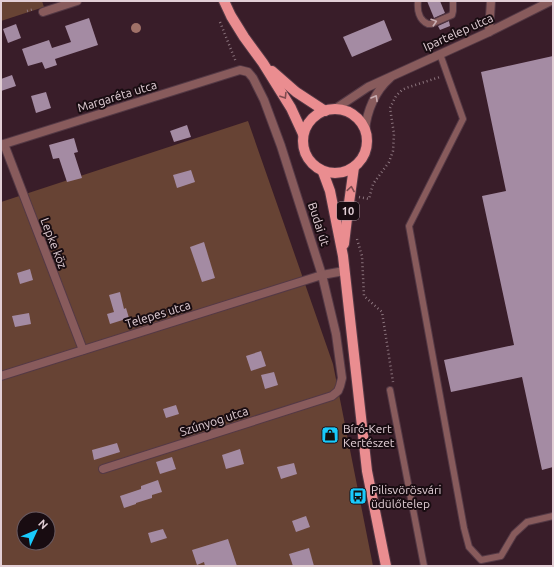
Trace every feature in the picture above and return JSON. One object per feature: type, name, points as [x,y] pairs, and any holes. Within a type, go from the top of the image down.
[{"type":"main road","points":[[224,1],[244,37],[263,63],[291,108],[303,134]]},
{"type":"main road","points":[[263,63],[296,92],[330,110]]},
{"type":"main road","points":[[354,167],[345,172],[334,174],[323,172],[313,166],[306,157],[302,145],[305,127],[319,113],[330,110],[343,110],[356,118],[365,130]]},
{"type":"main road","name":"10","points":[[343,256],[354,167],[360,162],[367,146],[365,130]]},
{"type":"main road","name":"10","points":[[323,172],[332,198],[343,256]]},
{"type":"main road","name":"Budai út","points":[[343,256],[366,471],[386,566]]},
{"type":"street","points":[[43,12],[77,1]]},
{"type":"street","points":[[489,32],[490,1]]},
{"type":"street","name":"Ipartelep utca","points":[[330,110],[368,87],[489,32],[551,1]]},
{"type":"street","name":"Margaréta utca","points":[[2,144],[240,70]]},
{"type":"street","name":"Budai út","points":[[240,70],[248,72],[253,78],[264,100],[281,146],[322,275],[336,334],[342,378],[338,391],[332,396]]},
{"type":"street","points":[[365,130],[373,100],[387,81],[397,73]]},
{"type":"street","name":"Lepke köz","points":[[2,144],[83,350]]},
{"type":"street","name":"Telepes utca","points":[[1,376],[322,275],[344,270]]},
{"type":"street","name":"Szúnyog utca","points":[[103,469],[332,396]]},
{"type":"lane","points":[[418,1],[420,17],[428,24],[452,15],[453,1]]},
{"type":"lane","points":[[440,54],[463,120],[409,226],[464,528],[469,547],[481,560],[501,556],[514,534],[527,522],[553,516]]},
{"type":"lane","points":[[390,390],[424,566]]},
{"type":"path","points":[[220,22],[240,70]]},
{"type":"path","points":[[357,197],[369,199],[373,184],[389,162],[395,139],[390,108],[396,96],[406,88],[447,74]]},
{"type":"path","points":[[355,234],[362,256],[364,296],[382,312],[394,381],[390,390]]},
{"type":"shaded area","points":[[1,1],[42,1],[44,7],[1,21]]},
{"type":"shaded area","points":[[248,121],[333,364],[373,566],[1,566],[1,202]]},
{"type":"building","points":[[427,1],[440,1],[445,13],[434,18]]},
{"type":"building","points":[[89,18],[98,45],[55,59],[57,65],[45,69],[42,62],[28,66],[22,49],[49,40],[52,48],[71,42],[65,26]]},
{"type":"building","points":[[384,20],[392,40],[352,57],[343,37]]},
{"type":"building","points":[[449,21],[450,26],[440,30],[438,26]]},
{"type":"building","points":[[16,24],[21,38],[8,43],[3,29]]},
{"type":"building","points":[[553,56],[553,467],[542,470],[522,377],[451,392],[444,360],[514,345],[482,196],[506,191],[481,72]]},
{"type":"building","points":[[12,75],[16,86],[1,91],[1,79]]},
{"type":"building","points":[[46,92],[51,108],[36,113],[31,96]]},
{"type":"building","points":[[187,125],[191,137],[174,142],[170,131]]},
{"type":"building","points":[[74,138],[78,152],[74,153],[82,178],[67,182],[59,158],[53,159],[49,145]]},
{"type":"building","points":[[191,170],[195,182],[177,188],[173,175]]},
{"type":"building","points":[[204,242],[215,278],[202,282],[190,247]]},
{"type":"building","points":[[30,269],[33,280],[20,284],[17,273]]},
{"type":"building","points":[[120,292],[124,309],[126,308],[129,318],[110,324],[107,314],[114,312],[109,295]]},
{"type":"building","points":[[29,313],[31,324],[15,327],[12,316]]},
{"type":"building","points":[[261,351],[266,366],[251,371],[246,356]]},
{"type":"building","points":[[274,372],[278,385],[265,389],[261,375]]},
{"type":"building","points":[[176,405],[179,414],[166,418],[163,409]]},
{"type":"building","points":[[117,443],[120,452],[94,460],[92,450]]},
{"type":"building","points":[[240,449],[244,464],[226,469],[222,455]]},
{"type":"building","points":[[172,457],[176,469],[160,474],[156,462]]},
{"type":"building","points":[[294,463],[297,474],[281,479],[277,467]]},
{"type":"building","points":[[158,480],[162,492],[152,495],[152,498],[124,508],[120,496],[141,489],[141,486]]},
{"type":"building","points":[[306,516],[310,527],[296,532],[292,521]]},
{"type":"building","points":[[163,529],[167,538],[151,543],[148,533]]},
{"type":"building","points":[[228,539],[237,566],[205,566],[204,562],[197,565],[192,550]]},
{"type":"building","points":[[309,548],[314,566],[293,566],[289,554]]},
{"type":"place","name":"Bíró-Kert Kertészet","points":[[330,435]]},
{"type":"place","name":"Pilisvörösvári üdülőtelep","points":[[358,496]]}]
